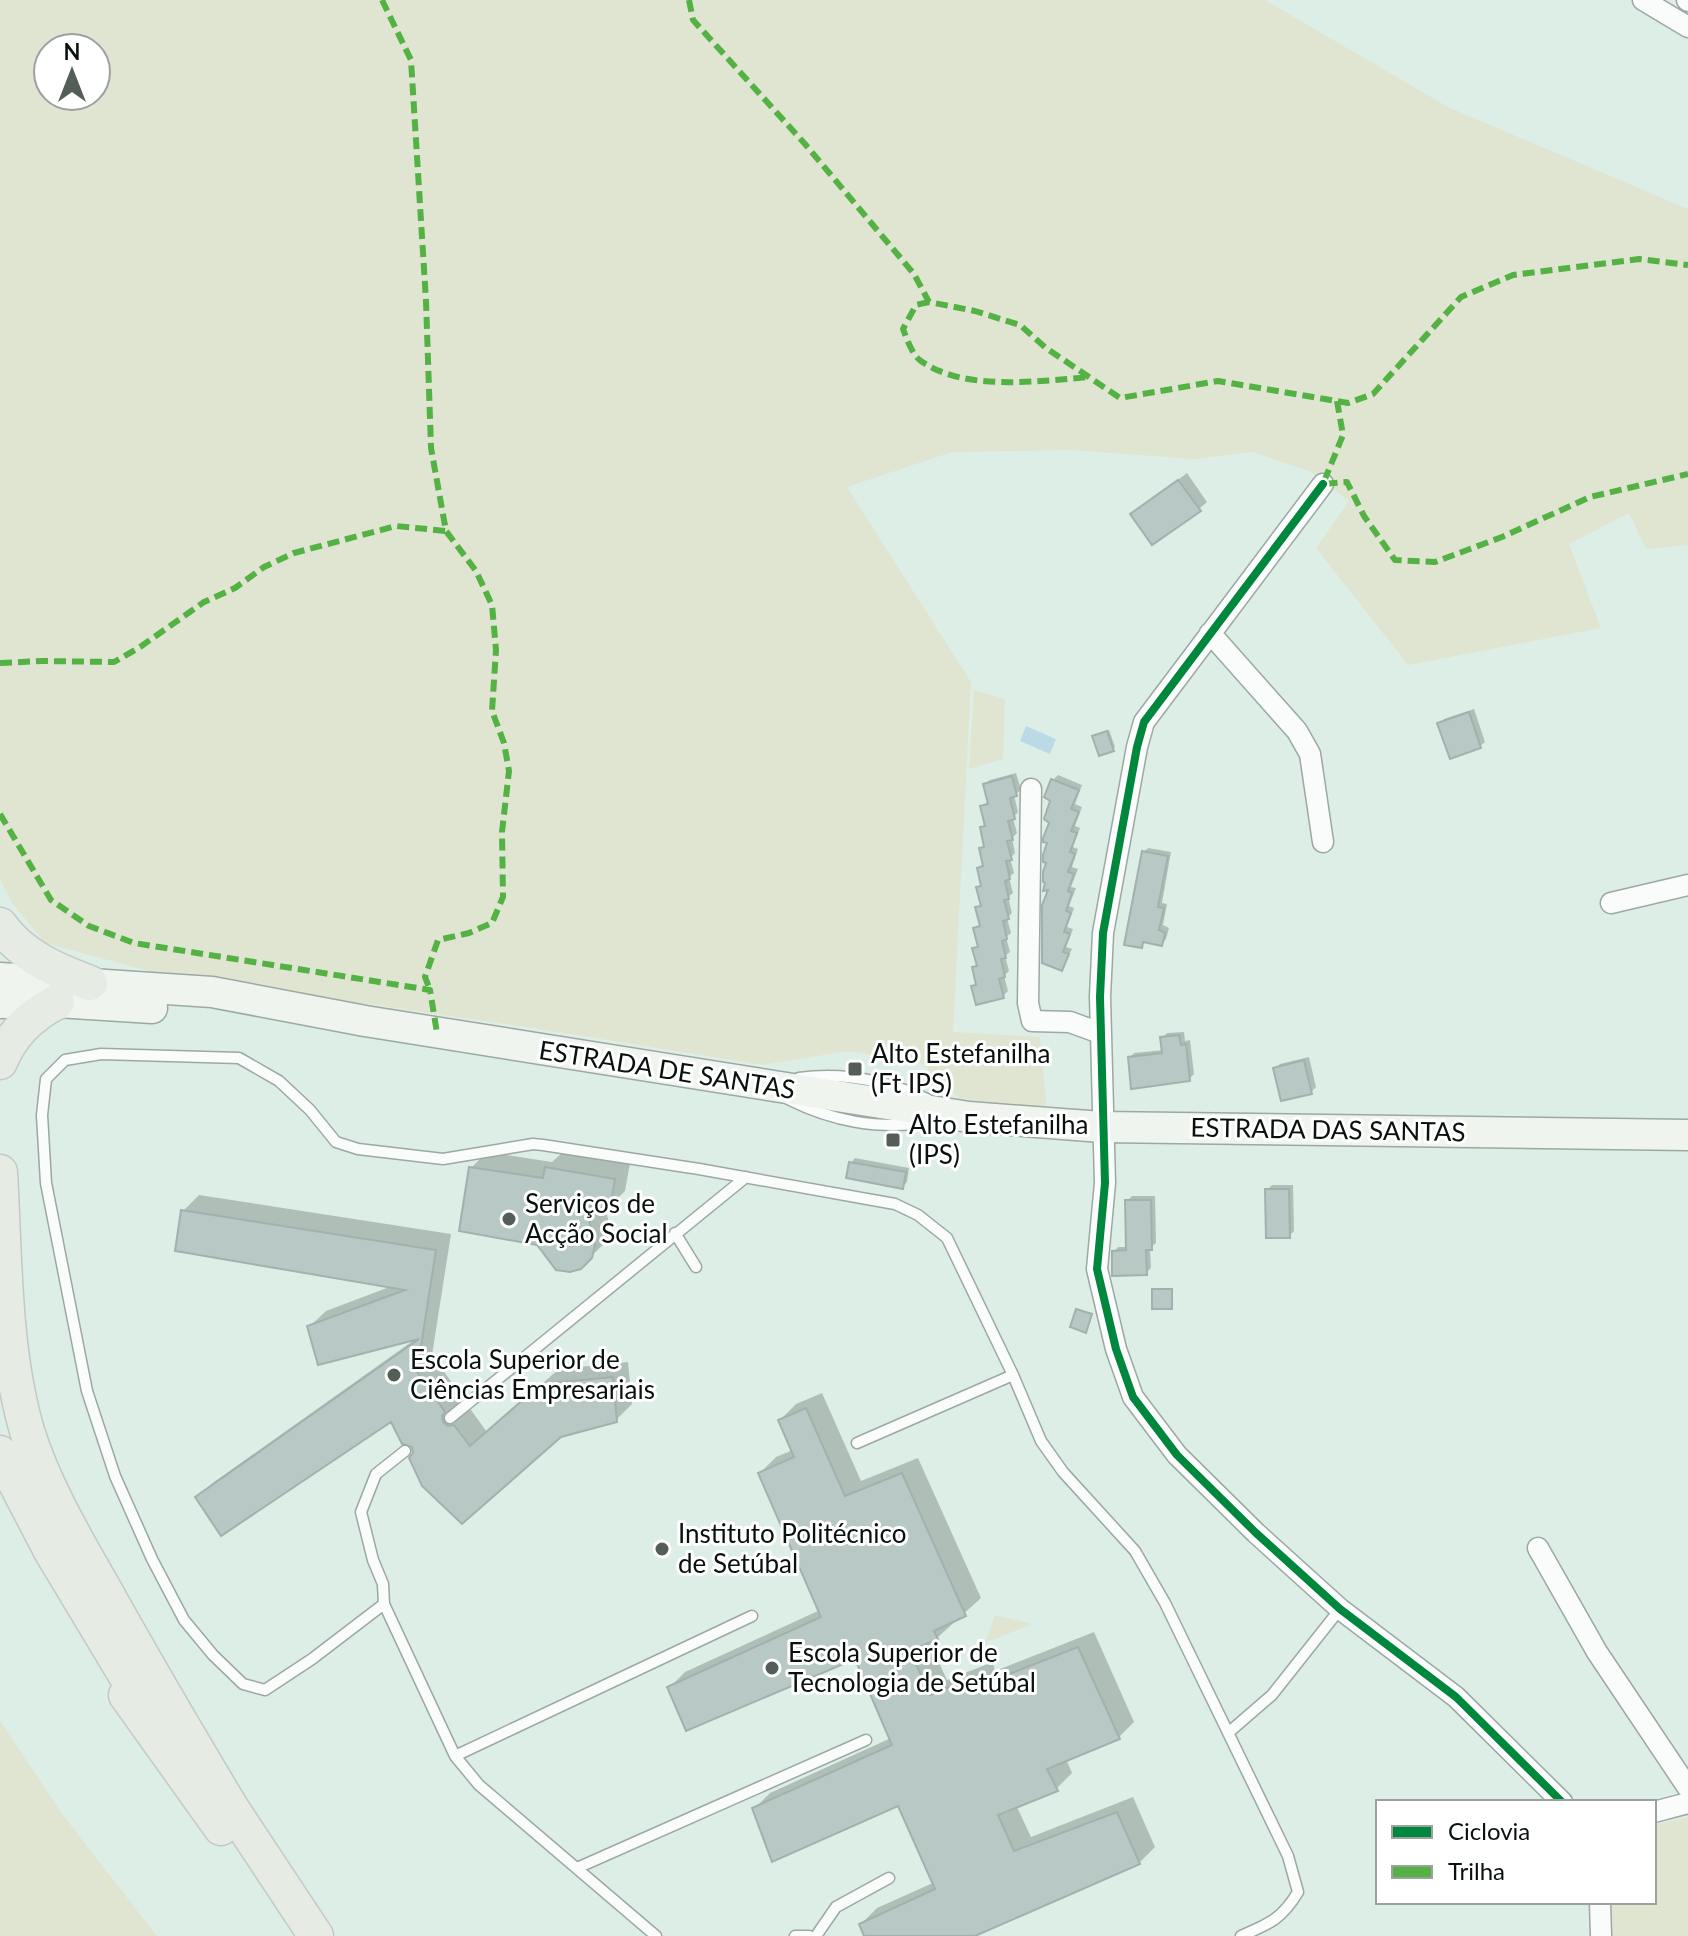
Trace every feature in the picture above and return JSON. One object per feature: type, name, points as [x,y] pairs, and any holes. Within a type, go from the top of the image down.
[{"type":"main road","points":[[0,925],[24,950],[48,967],[90,983]]},
{"type":"main road","name":"ESTRADA DE SANTAS","points":[[0,978],[212,992],[365,1021],[969,1117]]},
{"type":"main road","points":[[0,1062],[25,1024],[57,1002]]},
{"type":"main road","name":"ESTRADA DE SANTAS","points":[[0,1003],[57,1002],[365,1021]]},
{"type":"main road","name":"ESTRADA DAS SANTAS","points":[[969,1117],[1102,1127],[1688,1135]]},
{"type":"main road","points":[[0,1172],[13,1359],[21,1405],[36,1457],[63,1514],[121,1620],[241,1824]]},
{"type":"main road","points":[[0,1414],[46,1506],[96,1595],[316,1936]]},
{"type":"main road","points":[[0,1453],[92,1621],[180,1761],[299,1936]]},
{"type":"main road","points":[[0,1476],[102,1659],[160,1745],[257,1876]]},
{"type":"street","points":[[1643,0],[1688,27]]},
{"type":"street","points":[[1323,484],[1144,722],[1103,933],[1100,1033],[1105,1183],[1097,1269],[1116,1349],[1133,1397],[1177,1455],[1256,1533],[1340,1609],[1456,1697],[1560,1800]]},
{"type":"street","points":[[1210,633],[1297,731],[1310,754],[1323,842]]},
{"type":"street","points":[[1031,789],[1028,1003],[1032,1021],[1070,1022],[1100,1033]]},
{"type":"street","points":[[1611,903],[1688,885]]},
{"type":"street","points":[[1538,1548],[1597,1652],[1688,1788]]},
{"type":"street","points":[[1656,1811],[1688,1803]]},
{"type":"street","points":[[1600,1904],[1601,1936]]},
{"type":"lane","points":[[384,1604],[324,1651],[265,1690],[243,1684],[213,1655],[184,1620],[152,1559],[115,1476],[87,1391],[46,1183],[42,1115],[46,1079],[65,1060],[101,1054],[239,1058],[279,1081],[310,1110],[336,1142],[358,1149],[443,1159],[533,1144],[895,1204],[918,1215],[947,1238],[1041,1441],[1063,1472],[1135,1551],[1165,1603],[1288,1856],[1298,1892],[1288,1909],[1273,1923],[1241,1936]]},
{"type":"lane","points":[[450,1418],[746,1177]]},
{"type":"lane","points":[[675,1233],[696,1267]]},
{"type":"lane","points":[[857,1443],[1013,1375]]},
{"type":"lane","points":[[405,1451],[376,1474],[361,1512],[373,1560],[383,1584],[384,1604],[455,1756],[479,1785],[656,1936]]},
{"type":"lane","points":[[1228,1733],[1272,1695],[1340,1609]]},
{"type":"lane","points":[[455,1756],[752,1616]]},
{"type":"lane","points":[[577,1868],[866,1740]]},
{"type":"lane","points":[[816,1936],[836,1907],[889,1878]]},
{"type":"lane","points":[[795,1936],[809,1936]]},
{"type":"green space","points":[[0,0],[1265,0],[1448,107],[1688,209],[1688,545],[1646,549],[1629,513],[1569,544],[1601,628],[1408,665],[1316,548],[1349,501],[1311,472],[1253,452],[1194,459],[1071,450],[952,452],[847,487],[971,682],[953,1032],[1040,1037],[1047,1111],[959,1098],[921,1063],[848,1051],[763,1065],[160,974],[45,943],[12,903],[0,879]]},
{"type":"green space","points":[[974,690],[1005,699],[1003,759],[969,769]]},
{"type":"green space","points":[[995,1615],[1032,1624],[985,1643]]},
{"type":"green space","points":[[0,1721],[63,1815],[157,1936],[0,1936]]},
{"type":"green space","points":[[1688,1817],[1688,1936],[1612,1936],[1611,1904],[1656,1904],[1656,1825]]},
{"type":"water","points":[[1026,726],[1056,739],[1050,754],[1020,741]]},
{"type":"building","points":[[1178,480],[1201,511],[1152,545],[1130,514]]},
{"type":"building","points":[[1469,712],[1481,748],[1450,759],[1437,723]]},
{"type":"building","points":[[1107,731],[1114,751],[1099,756],[1092,736]]},
{"type":"building","points":[[1012,776],[1017,796],[1010,798],[1015,819],[1008,821],[1013,840],[1007,841],[1012,860],[1006,861],[1010,879],[1005,881],[1009,899],[1004,900],[1009,919],[1003,921],[1007,939],[1002,941],[1006,958],[1001,959],[1005,977],[999,979],[1004,998],[976,1005],[971,986],[976,985],[972,967],[977,966],[972,948],[978,947],[973,928],[980,926],[975,907],[981,906],[976,887],[981,886],[977,868],[983,866],[979,848],[984,847],[980,827],[985,826],[980,806],[988,804],[983,784]]},
{"type":"building","points":[[1051,779],[1079,790],[1071,809],[1079,812],[1071,831],[1077,833],[1070,852],[1075,854],[1068,872],[1074,874],[1066,911],[1071,913],[1064,932],[1070,934],[1063,952],[1069,954],[1062,971],[1042,963],[1042,905],[1048,890],[1043,891],[1046,863],[1043,862],[1043,855],[1047,843],[1043,842],[1043,838],[1049,823],[1044,819],[1050,801],[1044,797]]},
{"type":"building","points":[[1142,851],[1168,856],[1158,907],[1164,908],[1159,930],[1165,933],[1162,946],[1143,942],[1142,948],[1124,945]]},
{"type":"building","points":[[1179,1035],[1181,1045],[1186,1044],[1190,1081],[1131,1089],[1128,1057],[1162,1053],[1160,1037]]},
{"type":"building","points":[[1304,1060],[1312,1094],[1281,1101],[1273,1068]]},
{"type":"building","points":[[849,1162],[906,1172],[903,1189],[846,1178]]},
{"type":"building","name":"Serviços de Acção Social","points":[[469,1167],[543,1178],[545,1167],[615,1179],[610,1209],[586,1206],[595,1245],[592,1258],[581,1269],[570,1272],[556,1270],[537,1245],[459,1231]]},
{"type":"building","points":[[1265,1189],[1289,1189],[1290,1238],[1266,1238]]},
{"type":"building","points":[[1125,1200],[1151,1200],[1152,1250],[1146,1250],[1147,1275],[1112,1276],[1112,1251],[1126,1250]]},
{"type":"building","name":"Escola Superior de Ciências Empresariais","points":[[181,1210],[436,1250],[417,1372],[445,1412],[443,1422],[448,1426],[454,1425],[470,1446],[541,1384],[613,1377],[617,1422],[561,1437],[462,1524],[422,1486],[409,1458],[413,1453],[412,1447],[402,1444],[391,1422],[221,1536],[195,1497],[419,1339],[318,1365],[307,1326],[405,1290],[175,1251]]},
{"type":"building","points":[[1152,1289],[1172,1289],[1172,1309],[1152,1309]]},
{"type":"building","points":[[1076,1309],[1092,1314],[1086,1333],[1070,1327]]},
{"type":"building","name":"Escola Superior de Tecnologia de Setúbal","points":[[806,1408],[845,1496],[902,1473],[966,1616],[934,1631],[938,1639],[910,1651],[930,1695],[977,1676],[979,1686],[1078,1647],[1120,1739],[1047,1769],[1058,1791],[998,1815],[1014,1851],[1117,1812],[1140,1864],[975,1936],[864,1936],[859,1924],[935,1889],[898,1806],[772,1862],[752,1808],[892,1745],[855,1659],[686,1731],[667,1687],[821,1617],[758,1473],[794,1457],[778,1420]]},
{"type":"marked path","points":[[382,0],[411,60],[426,301],[431,448],[446,531],[476,571],[492,605],[496,650],[492,711],[504,743],[509,771],[502,832],[503,897],[492,923],[469,933],[438,940],[425,977],[430,990]]},
{"type":"marked path","points":[[689,0],[693,20],[805,144],[914,274],[929,302],[975,311],[1020,325],[1046,348],[1120,398],[1218,381],[1348,403],[1373,394],[1461,297],[1513,275],[1639,259],[1688,265]]},
{"type":"marked path","points":[[929,302],[916,305],[903,329],[918,358],[939,371],[980,381],[1003,382],[1090,377]]},
{"type":"marked path","points":[[1337,401],[1343,435],[1323,484],[1347,482],[1364,516],[1395,560],[1435,562],[1502,537],[1590,497],[1688,474]]},
{"type":"marked path","points":[[0,663],[114,662],[204,602],[235,588],[264,567],[294,553],[396,526],[446,531]]},
{"type":"marked path","points":[[0,814],[51,900],[89,926],[134,943],[430,990],[437,1033]]},
{"type":"cycle path","points":[[1323,484],[1144,722],[1103,933],[1100,997],[1105,1183],[1097,1269],[1116,1349],[1133,1397],[1177,1455],[1256,1533],[1340,1609],[1456,1697],[1560,1800]]},
{"type":"place","name":"Alto Estefanilha (Ft IPS)","points":[[855,1069]]},
{"type":"place","name":"Alto Estefanilha (IPS)","points":[[893,1140]]},
{"type":"place","name":"Serviços de Acção Social","points":[[509,1219]]},
{"type":"place","name":"Escola Superior de Ciências Empresariais","points":[[394,1375]]},
{"type":"place","name":"Instituto Politécnico de Setúbal","points":[[662,1549]]},
{"type":"place","name":"Escola Superior de Tecnologia de Setúbal","points":[[772,1668]]}]
